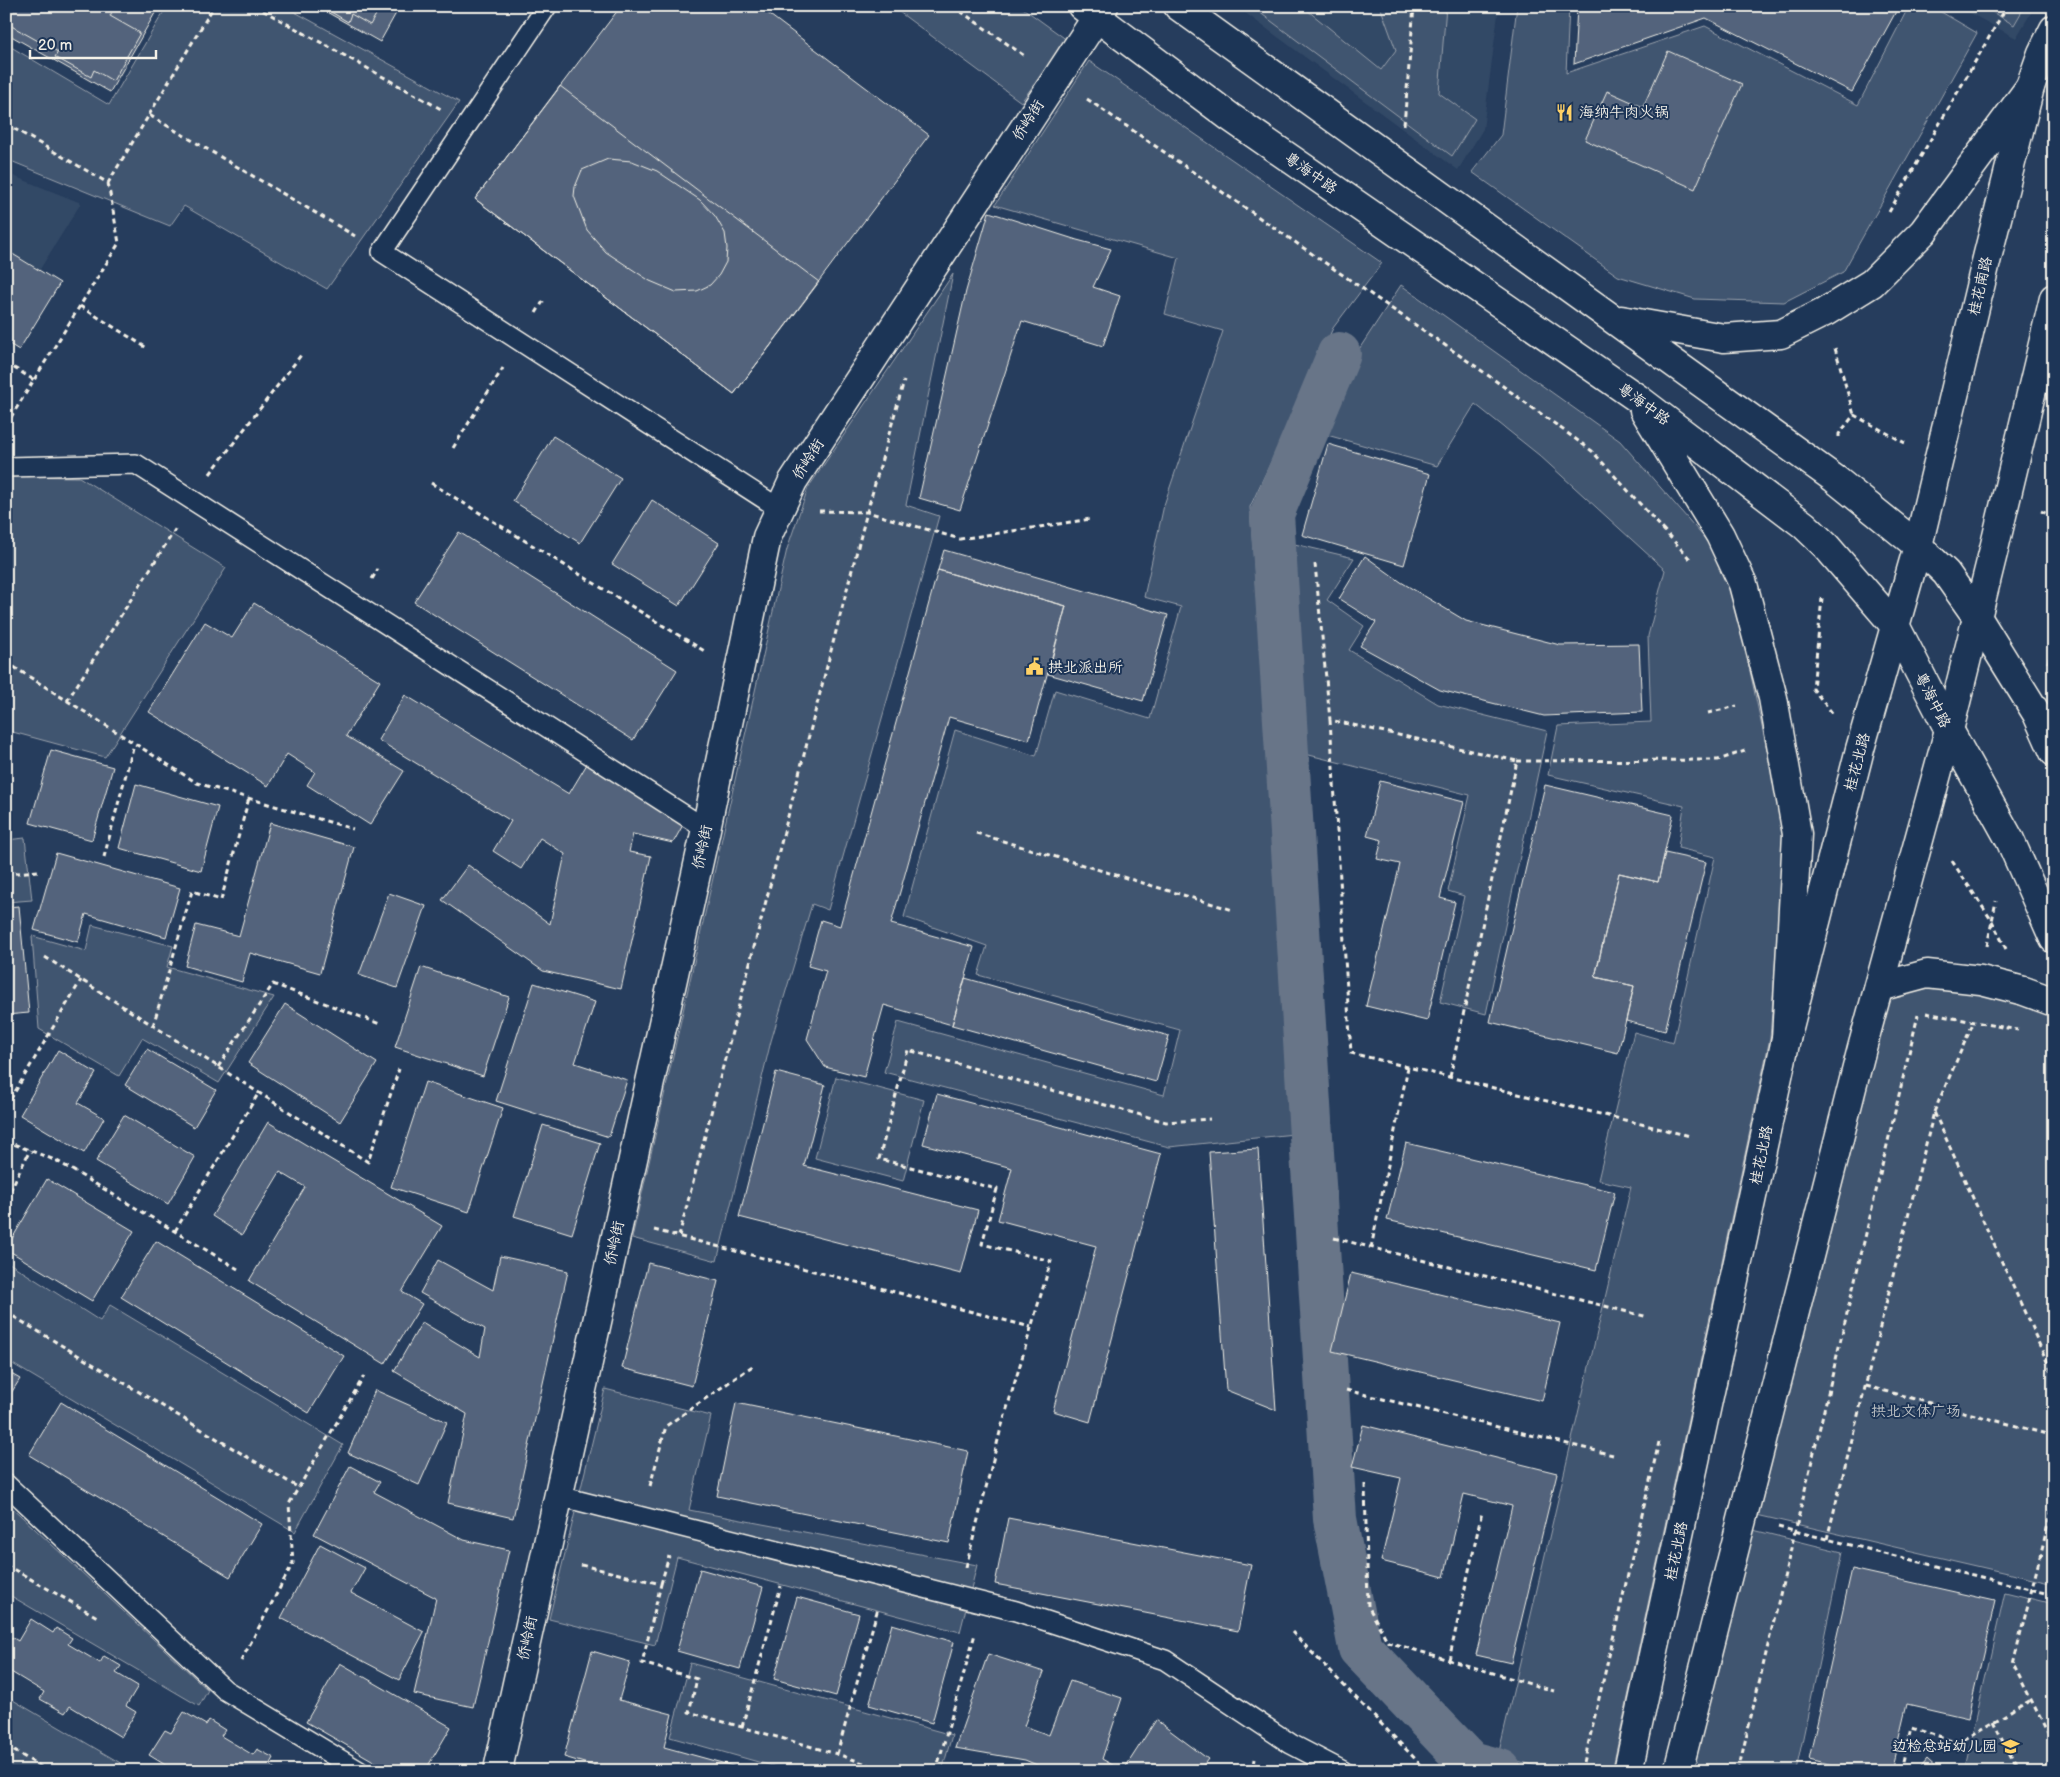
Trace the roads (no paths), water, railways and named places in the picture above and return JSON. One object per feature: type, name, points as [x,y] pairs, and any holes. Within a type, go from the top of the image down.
[{"type":"main road","points":[[1178,6],[1614,318],[1835,479],[1918,546],[1946,573],[1977,618],[2037,714],[2054,752]]},
{"type":"main road","name":"侨岭街","points":[[497,1769],[706,829],[767,537],[798,472],[1056,77],[1094,10]]},
{"type":"main road","name":"粤海中路","points":[[1094,10],[1230,117],[1637,398],[1804,525],[1826,546],[1896,627],[1949,730],[2010,840],[2054,940]]},
{"type":"main road","name":"桂花南路","points":[[1918,546],[2030,87],[2042,53],[2054,29]]},
{"type":"main road","points":[[1614,318],[1724,338],[1781,334],[1825,312],[1872,283],[1923,232],[2030,87]]},
{"type":"main road","points":[[1678,1771],[1879,987],[1949,730],[2054,298]]},
{"type":"main road","points":[[1637,398],[1720,535],[1742,584],[1773,698],[1797,834],[1786,1039]]},
{"type":"main road","name":"桂花北路","points":[[1628,1771],[1786,1039],[1860,750],[1918,546]]},
{"type":"main road","points":[[1879,987],[1927,974],[1981,980],[2024,991],[2054,1002]]},
{"type":"lane","points":[[547,6],[382,252],[780,510]]},
{"type":"lane","points":[[6,467],[136,464],[706,829]]},
{"type":"lane","points":[[6,1484],[225,1690],[359,1771]]},
{"type":"lane","points":[[559,1496],[1016,1611],[1165,1660],[1291,1744],[1344,1771]]},
{"type":"waterway","points":[[1339,354],[1272,514],[1335,1519],[1360,1648],[1470,1763],[1500,1771]]},
{"type":"place","name":"海纳牛肉火锅","points":[[1565,112]]},
{"type":"place","name":"拱北派出所","points":[[1034,667]]},
{"type":"place","name":"边检总站幼儿园","points":[[2011,1746]]},
{"type":"park label","name":"拱北文体广场","points":[[1916,1411]]}]
